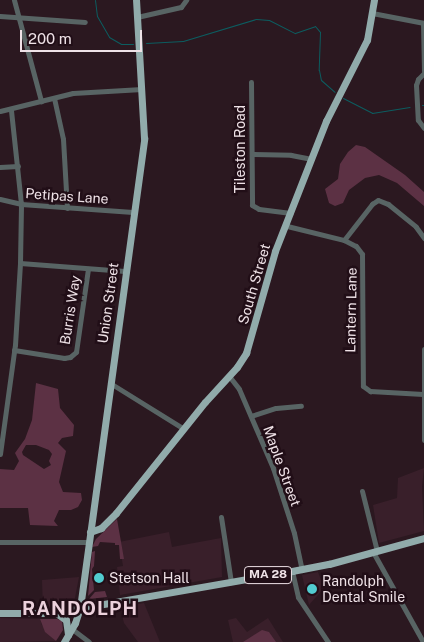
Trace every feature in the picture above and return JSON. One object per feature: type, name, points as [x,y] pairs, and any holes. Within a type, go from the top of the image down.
[{"type":"main road","name":"Union Street","points":[[64,642],[80,608],[144,132],[136,0]]},
{"type":"main road","name":"South Street","points":[[90,532],[101,528],[116,513],[230,376],[250,345],[276,251],[326,121],[367,40],[374,0]]},
{"type":"main road","name":"MA 28","points":[[80,608],[302,570],[424,538]]},
{"type":"main road","points":[[0,613],[56,613],[80,608]]},
{"type":"main road","points":[[56,613],[66,620],[70,632]]},
{"type":"street","points":[[14,0],[42,101]]},
{"type":"street","points":[[137,17],[181,7],[186,0]]},
{"type":"street","points":[[372,13],[423,23],[424,72],[416,85],[418,120],[424,128]]},
{"type":"street","points":[[0,16],[85,22]]},
{"type":"street","name":"Tileston Road","points":[[251,82],[253,207],[291,214]]},
{"type":"street","points":[[0,111],[11,110],[81,92],[142,89]]},
{"type":"street","points":[[54,98],[64,155],[67,208]]},
{"type":"street","points":[[0,454],[14,350],[20,263],[21,204],[11,110]]},
{"type":"street","points":[[252,154],[291,155],[312,159]]},
{"type":"street","points":[[0,167],[18,166]]},
{"type":"street","name":"Petipas Lane","points":[[0,199],[21,204],[133,212]]},
{"type":"street","points":[[344,240],[372,204],[378,200],[385,202],[416,226],[424,238]]},
{"type":"street","name":"Lantern Lane","points":[[286,226],[344,240],[358,248],[363,258],[364,386],[370,391],[423,394]]},
{"type":"street","points":[[20,263],[125,271]]},
{"type":"street","name":"Burris Way","points":[[14,350],[64,358],[76,352],[88,269]]},
{"type":"street","points":[[424,349],[424,440]]},
{"type":"street","name":"Maple Street","points":[[230,376],[237,385],[251,416],[281,491],[302,570]]},
{"type":"street","points":[[110,383],[184,429]]},
{"type":"street","points":[[251,416],[276,408],[301,406]]},
{"type":"street","points":[[362,491],[375,551],[423,642]]},
{"type":"street","points":[[221,517],[231,582]]},
{"type":"street","points":[[0,542],[88,542]]},
{"type":"street","points":[[292,572],[298,597],[328,642]]},
{"type":"street","points":[[70,632],[89,642]]},
{"type":"shaded area","points":[[356,145],[365,147],[405,175],[424,192],[424,206],[397,183],[379,175],[365,178],[349,190],[343,203],[335,206],[329,203],[325,189],[338,179],[340,164],[348,152]]},
{"type":"shaded area","points":[[36,383],[58,389],[60,408],[74,425],[73,436],[62,438],[58,443],[66,451],[59,482],[63,492],[81,493],[82,500],[78,507],[71,510],[59,510],[54,521],[58,526],[30,525],[28,508],[0,508],[0,469],[14,470],[19,461],[15,453],[25,439],[32,420]],"holes":[[[26,445],[36,445],[49,450],[52,454],[49,461],[51,465],[44,469],[23,455],[22,452]]]},
{"type":"shaded area","points":[[424,468],[422,487],[424,531],[379,543],[373,505],[397,498],[398,478]]},
{"type":"shaded area","points":[[117,519],[124,559],[120,559],[119,545],[115,545],[115,543],[100,542],[98,546],[92,547],[96,539]]},
{"type":"shaded area","points":[[169,532],[172,547],[221,538],[222,577],[120,595],[117,567],[123,566],[119,542]]},
{"type":"shaded area","points":[[95,551],[92,569],[94,590],[88,596],[92,552]]},
{"type":"shaded area","points":[[318,572],[324,588],[309,605],[302,575]]},
{"type":"shaded area","points":[[79,577],[74,603],[43,609],[42,580]]},
{"type":"shaded area","points":[[105,591],[107,597],[89,599],[95,592]]},
{"type":"shaded area","points":[[144,603],[160,642],[138,642],[124,623],[120,607]]},
{"type":"shaded area","points":[[0,618],[40,619],[42,625],[56,641],[0,642]]},
{"type":"shaded area","points":[[236,618],[247,632],[268,618],[283,642],[233,642],[228,620]]},
{"type":"shaded area","points":[[40,619],[57,619],[62,621],[63,630],[56,641],[45,632]]},
{"type":"shaded area","points":[[262,630],[269,632],[276,642],[243,642]]},
{"type":"waterway","points":[[95,0],[97,16],[109,37],[121,44],[133,44]]},
{"type":"waterway","points":[[146,43],[183,41],[256,19],[269,20],[295,33],[315,26],[320,32],[319,70],[321,80],[335,92]]},
{"type":"waterway","points":[[343,98],[372,113],[410,107]]},
{"type":"place","name":"Stetson Hall","points":[[99,578]]},
{"type":"place","name":"Randolph Dental Smile","points":[[312,589]]},
{"type":"district","name":"RANDOLPH","points":[[80,609]]}]
